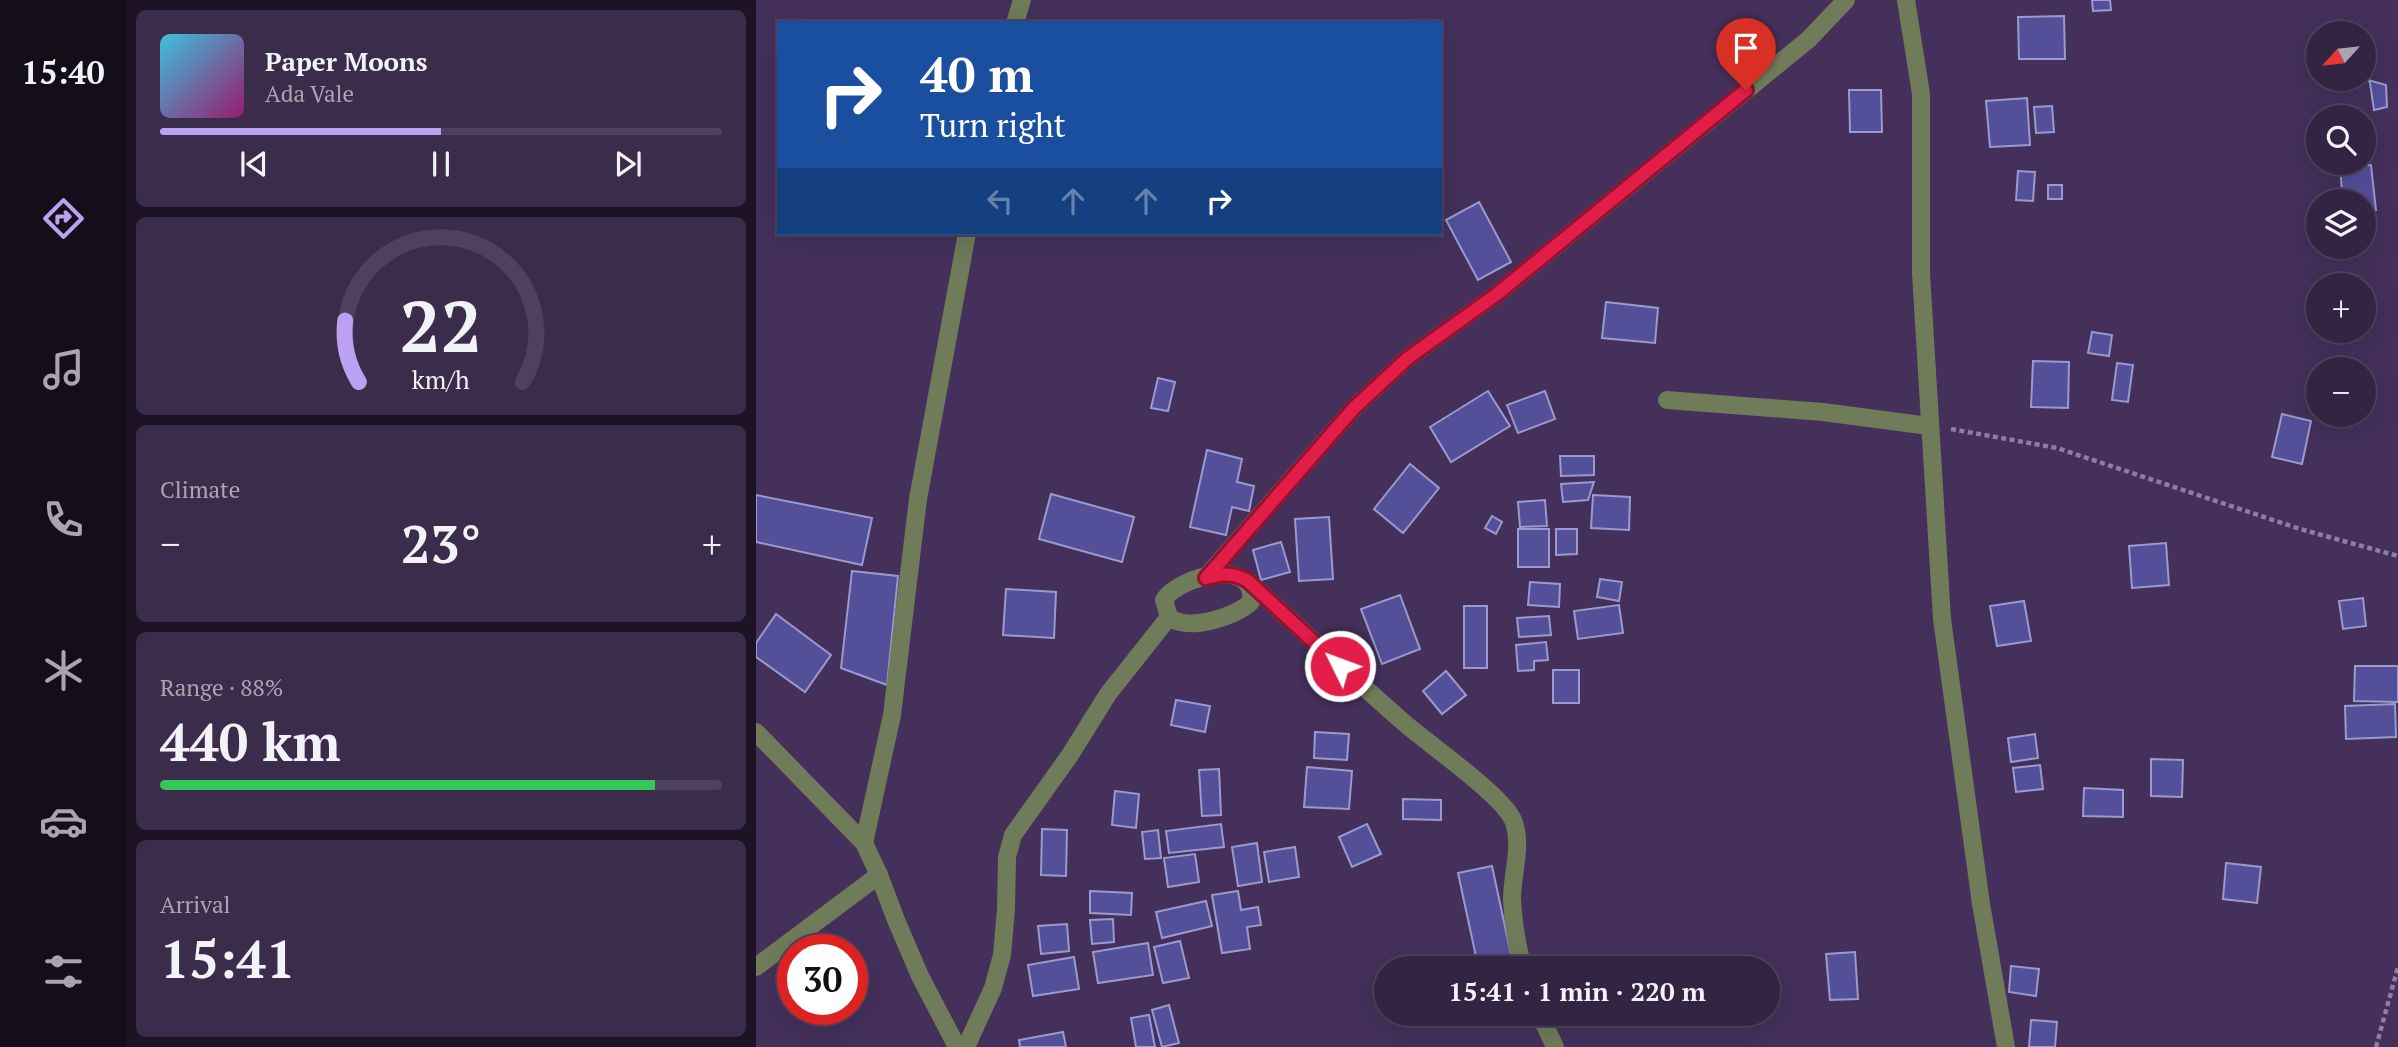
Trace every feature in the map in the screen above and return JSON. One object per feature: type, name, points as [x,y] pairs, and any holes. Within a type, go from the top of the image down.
[{"type":"street","points":[[1016,21],[1022,0]]},
{"type":"street","points":[[1206,578],[1354,408],[1408,358],[1497,294],[1809,39],[1846,0]]},
{"type":"street","points":[[1906,0],[1921,94],[1921,273],[1942,619],[1981,904],[2006,1047]]},
{"type":"street","points":[[864,843],[892,715],[918,499],[967,235]]},
{"type":"street","points":[[1667,400],[1823,412],[1929,426]]},
{"type":"street","points":[[1248,581],[1252,592],[1251,602],[1232,614],[1187,624],[1176,622],[1169,617],[1164,600],[1168,592],[1206,578],[1225,574],[1238,575],[1248,581],[1403,722],[1502,805],[1512,819],[1517,836],[1512,899],[1519,956]]},
{"type":"street","points":[[966,1047],[993,988],[1002,955],[1007,857],[1013,835],[1070,755],[1108,694],[1169,617]]},
{"type":"street","points":[[756,732],[864,843],[920,976],[957,1047]]},
{"type":"street","points":[[756,967],[879,875]]},
{"type":"street","points":[[1545,1026],[1555,1047]]},
{"type":"path","points":[[1929,426],[2057,447],[2300,529],[2398,556]]},
{"type":"path","points":[[2376,1047],[2398,967]]},
{"type":"building","points":[[2092,0],[2110,0],[2111,10],[2093,11]]},
{"type":"building","points":[[2064,16],[2065,59],[2019,59],[2018,17]]},
{"type":"building","points":[[2376,82],[2386,85],[2387,107],[2376,110],[2376,105],[2373,105],[2371,91],[2376,91]]},
{"type":"building","points":[[1849,90],[1881,90],[1882,132],[1850,132]]},
{"type":"building","points":[[2027,98],[2030,145],[1990,147],[1986,101]]},
{"type":"building","points":[[2052,106],[2054,132],[2036,133],[2034,107]]},
{"type":"building","points":[[2018,171],[2035,172],[2033,201],[2016,200]]},
{"type":"building","points":[[2341,175],[2372,175],[2374,189],[2342,189]]},
{"type":"building","points":[[2048,185],[2062,185],[2062,199],[2048,199]]},
{"type":"building","points":[[1479,202],[1511,262],[1478,280],[1446,220]]},
{"type":"building","points":[[1606,302],[1658,308],[1655,343],[1602,338]]},
{"type":"building","points":[[2092,332],[2112,335],[2109,356],[2088,353]]},
{"type":"building","points":[[2033,361],[2069,362],[2068,408],[2031,407]]},
{"type":"building","points":[[2117,363],[2133,365],[2128,402],[2112,400]]},
{"type":"building","points":[[1158,378],[1175,382],[1168,411],[1151,408]]},
{"type":"building","points":[[1488,391],[1510,426],[1451,462],[1430,427]]},
{"type":"building","points":[[1545,391],[1555,419],[1518,433],[1507,405]]},
{"type":"building","points":[[2282,414],[2306,420],[2306,427],[2310,427],[2302,464],[2272,457]]},
{"type":"building","points":[[1207,450],[1242,459],[1237,482],[1254,486],[1249,511],[1232,507],[1226,535],[1190,527]]},
{"type":"building","points":[[1560,456],[1594,456],[1594,475],[1561,476]]},
{"type":"building","points":[[1410,464],[1439,488],[1403,533],[1374,509]]},
{"type":"building","points":[[1594,482],[1588,500],[1563,502],[1561,484]]},
{"type":"building","points":[[1051,494],[1134,517],[1122,562],[1039,539]]},
{"type":"building","points":[[756,495],[872,518],[862,565],[756,542]]},
{"type":"building","points":[[1593,495],[1630,497],[1629,530],[1591,528]]},
{"type":"building","points":[[1545,500],[1547,526],[1520,527],[1518,502]]},
{"type":"building","points":[[1492,516],[1502,522],[1496,534],[1485,528]]},
{"type":"building","points":[[1329,517],[1333,579],[1299,581],[1295,519]]},
{"type":"building","points":[[1518,529],[1549,529],[1549,567],[1518,567]]},
{"type":"building","points":[[1556,529],[1577,529],[1577,554],[1556,555]]},
{"type":"building","points":[[1281,542],[1290,572],[1261,580],[1253,550]]},
{"type":"building","points":[[2166,543],[2169,585],[2132,588],[2129,546]]},
{"type":"building","points":[[852,571],[898,576],[887,685],[841,668]]},
{"type":"building","points":[[1600,579],[1622,582],[1619,601],[1597,597]]},
{"type":"building","points":[[1530,582],[1560,584],[1559,607],[1528,605]]},
{"type":"building","points":[[1006,589],[1056,592],[1054,638],[1003,635]]},
{"type":"building","points":[[1400,595],[1420,649],[1382,664],[1361,609]]},
{"type":"building","points":[[2363,598],[2366,626],[2343,629],[2339,601]]},
{"type":"building","points":[[2024,601],[2031,641],[1997,646],[1990,606]]},
{"type":"building","points":[[1619,605],[1623,633],[1578,639],[1574,611]]},
{"type":"building","points":[[1464,606],[1487,606],[1487,668],[1464,668]]},
{"type":"building","points":[[776,614],[831,655],[805,692],[756,657],[756,643]]},
{"type":"building","points":[[1549,616],[1551,635],[1519,637],[1517,618]]},
{"type":"building","points":[[1546,642],[1548,660],[1534,661],[1534,670],[1518,671],[1516,645]]},
{"type":"building","points":[[2355,666],[2398,666],[2398,702],[2354,701]]},
{"type":"building","points":[[1553,670],[1579,670],[1579,703],[1553,703]]},
{"type":"building","points":[[1446,671],[1466,695],[1442,714],[1423,691]]},
{"type":"building","points":[[1176,700],[1210,706],[1205,732],[1171,725]]},
{"type":"building","points":[[2395,704],[2396,737],[2346,739],[2345,706]]},
{"type":"building","points":[[1315,732],[1349,734],[1347,760],[1314,758]]},
{"type":"building","points":[[2035,734],[2038,758],[2011,762],[2008,738]]},
{"type":"building","points":[[2151,759],[2183,760],[2182,797],[2151,796]]},
{"type":"building","points":[[2040,765],[2043,789],[2016,792],[2013,768]]},
{"type":"building","points":[[1307,767],[1352,771],[1349,809],[1304,807]]},
{"type":"building","points":[[1219,769],[1221,815],[1202,816],[1199,770]]},
{"type":"building","points":[[2084,788],[2123,790],[2123,817],[2083,816]]},
{"type":"building","points":[[1115,791],[1139,794],[1136,828],[1112,825]]},
{"type":"building","points":[[1403,799],[1441,800],[1441,820],[1403,819]]},
{"type":"building","points":[[1221,824],[1224,847],[1169,853],[1166,831]]},
{"type":"building","points":[[1367,824],[1381,854],[1352,867],[1339,837]]},
{"type":"building","points":[[1042,829],[1067,830],[1066,876],[1041,875]]},
{"type":"building","points":[[1158,830],[1161,858],[1145,859],[1142,832]]},
{"type":"building","points":[[1257,843],[1262,882],[1238,886],[1232,847]]},
{"type":"building","points":[[1295,847],[1299,877],[1269,882],[1264,852]]},
{"type":"building","points":[[1195,854],[1199,882],[1168,887],[1164,858]]},
{"type":"building","points":[[2226,863],[2261,867],[2257,903],[2223,899]]},
{"type":"building","points":[[1492,866],[1511,956],[1476,956],[1458,873]]},
{"type":"building","points":[[1090,891],[1132,893],[1131,915],[1090,913]]},
{"type":"building","points":[[1238,891],[1241,910],[1258,907],[1261,925],[1247,927],[1250,949],[1222,953],[1212,895]]},
{"type":"building","points":[[1206,901],[1212,926],[1162,938],[1156,912]]},
{"type":"building","points":[[1113,919],[1114,942],[1092,944],[1090,920]]},
{"type":"building","points":[[1067,924],[1069,951],[1041,954],[1038,926]]},
{"type":"building","points":[[1180,941],[1189,978],[1163,983],[1154,947]]},
{"type":"building","points":[[1148,943],[1153,975],[1098,983],[1093,952]]},
{"type":"building","points":[[1855,952],[1858,999],[1830,1000],[1826,954]]},
{"type":"building","points":[[1074,957],[1079,989],[1033,996],[1028,965]]},
{"type":"building","points":[[2011,966],[2039,969],[2036,996],[2009,992]]},
{"type":"building","points":[[1169,1005],[1179,1043],[1162,1047],[1152,1010]]},
{"type":"building","points":[[1149,1015],[1155,1047],[1136,1047],[1131,1018]]},
{"type":"building","points":[[2031,1020],[2057,1022],[2055,1047],[2029,1047]]},
{"type":"building","points":[[1063,1032],[1066,1047],[1020,1047],[1019,1040]]},
{"type":"route","points":[[1340,666],[1248,581],[1238,575],[1225,574],[1206,578],[1354,408],[1408,358],[1497,294],[1746,90]]}]
